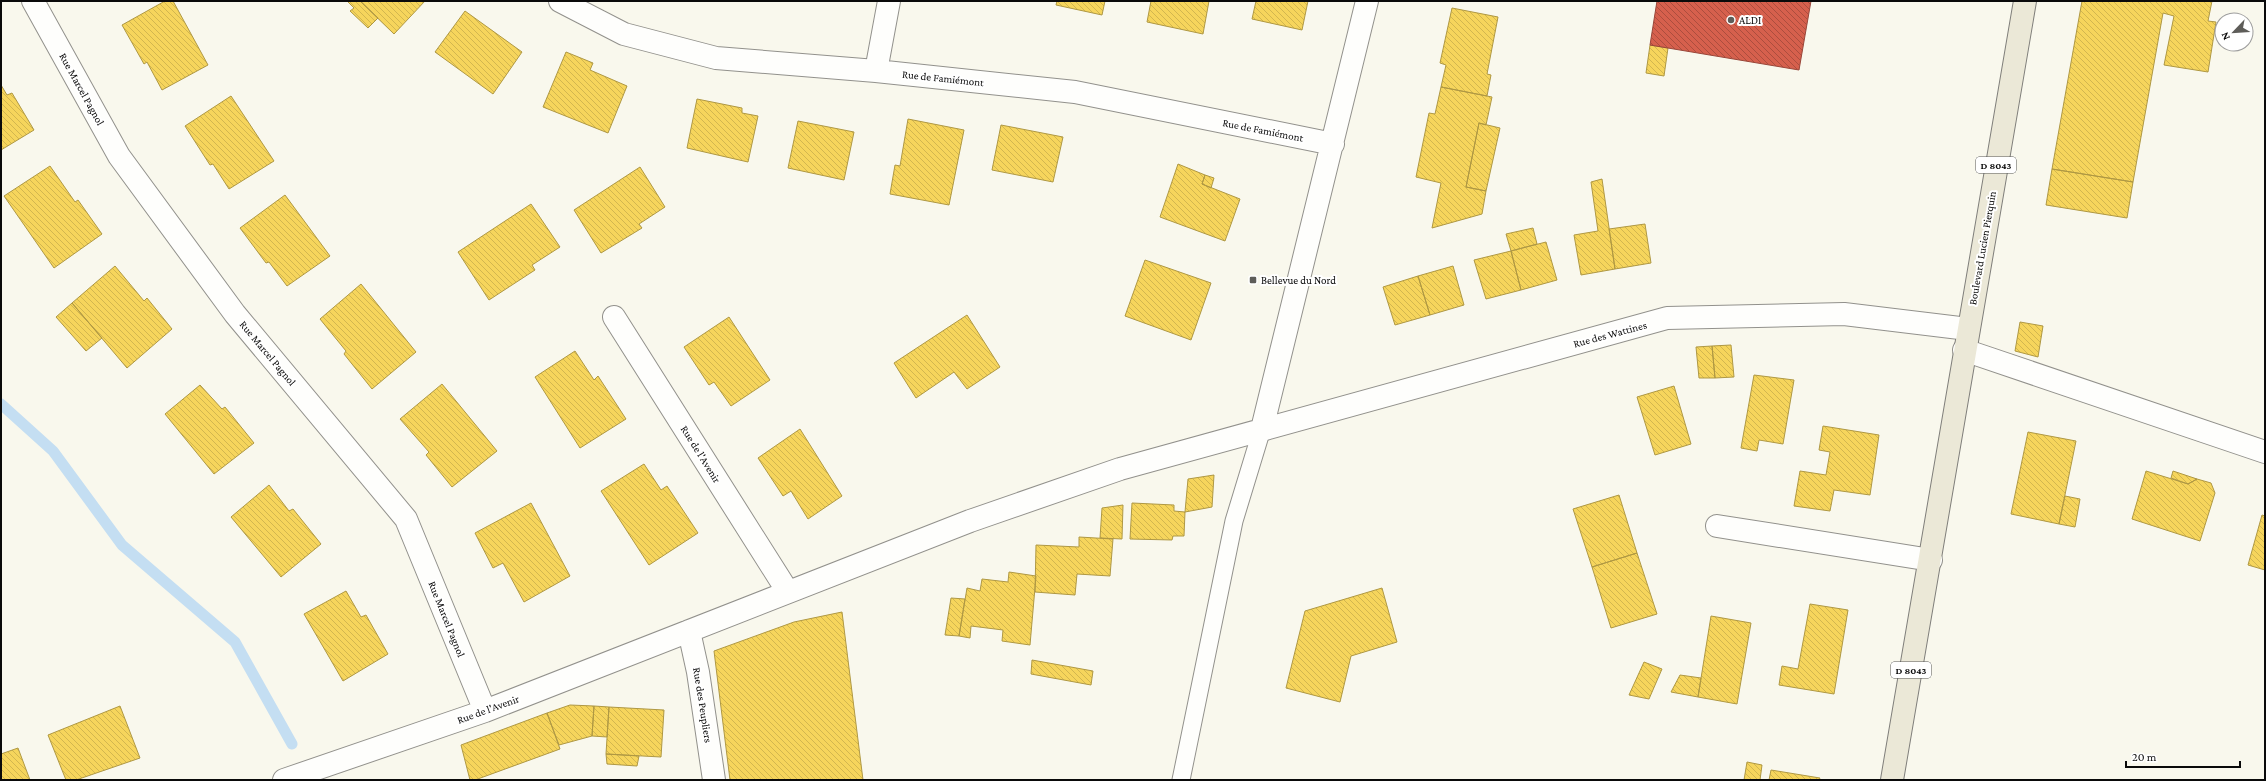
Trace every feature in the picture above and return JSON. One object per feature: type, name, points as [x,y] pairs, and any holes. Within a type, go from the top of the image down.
[{"type":"main road","name":"Boulevard Lucien Pierquin","points":[[1966,339],[2025,1]]},
{"type":"main road","name":"D 8043","points":[[1892,780],[1966,339]]},
{"type":"street","name":"Rue Marcel Pagnol","points":[[33,1],[119,156],[235,314],[406,520],[485,711]]},
{"type":"street","name":"Rue de Famiémont","points":[[560,1],[624,34],[716,58],[876,71],[1075,92],[1333,144]]},
{"type":"street","points":[[876,71],[889,1]]},
{"type":"street","points":[[1262,429],[1368,1]]},
{"type":"street","name":"Rue des Wattines","points":[[788,592],[970,521],[1113,471],[1667,318],[1844,314],[1966,339],[2265,452]]},
{"type":"street","name":"Rue de l'Avenir","points":[[284,780],[485,711],[788,592],[614,317]]},
{"type":"street","points":[[1717,526],[1930,560]]},
{"type":"street","name":"Rue des Peupliers","points":[[689,631],[698,672],[714,780]]},
{"type":"lane","points":[[1181,780],[1234,521],[1262,429]]},
{"type":"building: Logements","points":[[165,1],[173,1],[208,65],[162,90],[147,62],[144,64],[122,25]]},
{"type":"building: Logements","points":[[347,1],[360,1],[378,18],[368,28],[350,11],[354,8]]},
{"type":"building: Logements","points":[[360,1],[425,1],[394,34]]},
{"type":"building: Logements","points":[[1057,1],[1105,1],[1102,15],[1056,5]]},
{"type":"building: Logements","points":[[1151,1],[1209,1],[1203,34],[1147,22]]},
{"type":"building: Logements","points":[[1256,1],[1308,1],[1302,30],[1252,19]]},
{"type":"building: Logements","points":[[2082,1],[2212,1],[2208,21],[2214,22],[2214,34],[2208,72],[2164,65],[2174,16],[2163,13],[2133,182],[2052,169]]},
{"type":"building: Logements","points":[[1452,8],[1498,17],[1487,74],[1491,75],[1487,96],[1441,87],[1446,65],[1440,63]]},
{"type":"building: Logements","points":[[465,11],[522,52],[493,94],[435,52]]},
{"type":"building: Logements","points":[[1650,45],[1668,48],[1664,76],[1646,73]]},
{"type":"building: Logements","points":[[566,52],[593,63],[590,70],[627,86],[608,133],[543,107]]},
{"type":"building: Logements","points":[[1,85],[7,95],[12,93],[34,130],[1,150]]},
{"type":"building: Logements","points":[[1441,87],[1492,97],[1486,125],[1479,123],[1466,187],[1486,191],[1482,214],[1432,228],[1441,183],[1416,177],[1429,113],[1435,114]]},
{"type":"building: Logements","points":[[231,96],[274,161],[229,189],[213,164],[210,165],[185,126]]},
{"type":"building: Logements","points":[[697,99],[742,108],[742,113],[758,116],[748,162],[687,148]]},
{"type":"building: Logements","points":[[908,119],[964,130],[949,205],[890,194],[895,165],[900,166]]},
{"type":"building: Logements","points":[[798,121],[854,132],[844,180],[788,168]]},
{"type":"building: Logements","points":[[1479,123],[1500,128],[1486,191],[1466,187]]},
{"type":"building: Logements","points":[[1001,125],[1063,137],[1053,182],[992,170]]},
{"type":"building: Logements","points":[[1178,164],[1205,175],[1202,184],[1240,199],[1225,241],[1160,217]]},
{"type":"building: Logements","points":[[50,166],[75,202],[78,200],[102,234],[54,268],[4,196]]},
{"type":"building: Logements","points":[[640,167],[665,207],[639,224],[642,228],[601,253],[574,210]]},
{"type":"building: Logements","points":[[2052,169],[2133,182],[2127,218],[2046,205]]},
{"type":"building: Logements","points":[[1205,175],[1214,178],[1211,188],[1202,184]]},
{"type":"building: Logements","points":[[1602,179],[1615,269],[1581,275],[1574,235],[1598,231],[1591,182]]},
{"type":"building: Logements","points":[[285,195],[330,256],[287,286],[269,262],[266,263],[240,228]]},
{"type":"building: Logements","points":[[531,204],[560,247],[532,265],[535,270],[489,300],[458,252]]},
{"type":"building: Logements","points":[[1645,224],[1651,263],[1615,269],[1609,229]]},
{"type":"building: Logements","points":[[1533,228],[1537,244],[1511,251],[1506,234]]},
{"type":"building: Logements","points":[[1546,242],[1557,280],[1521,290],[1511,251]]},
{"type":"building: Logements","points":[[1511,251],[1521,290],[1486,299],[1474,260]]},
{"type":"building: Logements","points":[[1145,260],[1211,283],[1191,340],[1125,316]]},
{"type":"building: Logements","points":[[115,266],[144,301],[147,298],[172,329],[127,368],[72,303]]},
{"type":"building: Logements","points":[[1453,266],[1464,305],[1430,315],[1418,276]]},
{"type":"building: Logements","points":[[1418,276],[1430,315],[1395,325],[1383,287]]},
{"type":"building: Logements","points":[[361,284],[416,352],[372,389],[344,354],[346,351],[320,319]]},
{"type":"building: Logements","points":[[72,303],[102,338],[86,351],[56,317]]},
{"type":"building: Logements","points":[[967,315],[1000,367],[967,389],[954,372],[916,398],[894,363]]},
{"type":"building: Logements","points":[[729,317],[770,380],[731,406],[714,382],[709,385],[684,347]]},
{"type":"building: Logements","points":[[2020,322],[2043,326],[2038,357],[2015,351]]},
{"type":"building: Logements","points":[[1731,345],[1734,377],[1715,378],[1712,346]]},
{"type":"building: Logements","points":[[1712,346],[1715,378],[1699,378],[1696,347]]},
{"type":"building: Logements","points":[[575,351],[594,380],[598,376],[626,419],[580,448],[535,377]]},
{"type":"building: Logements","points":[[1754,375],[1794,380],[1783,444],[1759,440],[1757,451],[1741,448]]},
{"type":"building: Logements","points":[[442,384],[497,451],[452,487],[426,455],[429,452],[400,419]]},
{"type":"building: Logements","points":[[200,385],[222,409],[225,407],[254,443],[214,474],[165,414]]},
{"type":"building: Logements","points":[[1674,386],[1691,444],[1655,455],[1637,397]]},
{"type":"building: Logements","points":[[1823,426],[1879,435],[1870,495],[1834,490],[1830,511],[1794,506],[1800,471],[1826,475],[1830,452],[1819,450]]},
{"type":"building: Logements","points":[[800,429],[842,496],[808,519],[791,491],[783,496],[758,458]]},
{"type":"building: Logements","points":[[2028,432],[2076,441],[2059,524],[2011,514]]},
{"type":"building: Logements","points":[[644,464],[661,490],[667,486],[698,533],[649,565],[601,491]]},
{"type":"building: Logements","points":[[2146,471],[2188,484],[2197,479],[2211,483],[2215,493],[2200,541],[2132,519]]},
{"type":"building: Logements","points":[[2173,471],[2197,479],[2188,484],[2171,478]]},
{"type":"building: Logements","points":[[1214,475],[1212,507],[1185,512],[1188,479]]},
{"type":"building: Logements","points":[[269,485],[289,511],[293,509],[321,544],[281,577],[231,517]]},
{"type":"building: Logements","points":[[1619,495],[1637,553],[1592,567],[1573,509]]},
{"type":"building: Logements","points":[[2065,496],[2080,499],[2075,527],[2059,524]]},
{"type":"building: Logements","points":[[531,503],[570,576],[524,602],[503,563],[493,568],[475,533]]},
{"type":"building: Logements","points":[[1132,503],[1174,505],[1174,511],[1185,512],[1184,536],[1173,536],[1172,540],[1130,539]]},
{"type":"building: Logements","points":[[1123,505],[1122,539],[1100,538],[1102,508]]},
{"type":"building: Logements","points":[[2262,515],[2265,516],[2265,570],[2248,565]]},
{"type":"building: Logements","points":[[1079,537],[1113,539],[1110,576],[1077,574],[1075,595],[1035,592],[1036,545],[1079,547]]},
{"type":"building: Logements","points":[[1637,553],[1657,614],[1611,628],[1592,567]]},
{"type":"building: Logements","points":[[1009,572],[1036,576],[1030,645],[1002,641],[1003,630],[971,626],[970,638],[959,636],[967,588],[980,591],[982,579],[1008,582]]},
{"type":"building: Logements","points":[[1382,588],[1397,642],[1351,656],[1340,702],[1286,688],[1305,611]]},
{"type":"building: Logements","points":[[346,591],[361,617],[366,615],[388,654],[343,681],[304,614]]},
{"type":"building: Logements","points":[[951,598],[965,599],[959,636],[945,635]]},
{"type":"building: Logements","points":[[1810,604],[1848,610],[1834,694],[1779,685],[1782,666],[1798,669]]},
{"type":"building: Logements","points":[[842,612],[863,780],[730,780],[714,651],[794,622]]},
{"type":"building: Logements","points":[[1711,616],[1751,623],[1737,704],[1698,697]]},
{"type":"building: Logements","points":[[1032,660],[1093,671],[1091,685],[1031,674]]},
{"type":"building: Logements","points":[[1644,662],[1662,669],[1649,699],[1629,695]]},
{"type":"building: Logements","points":[[1680,675],[1701,678],[1698,697],[1671,692]]},
{"type":"building: Logements","points":[[570,705],[594,706],[592,736],[559,745],[547,713]]},
{"type":"building: Logements","points":[[120,706],[140,758],[76,780],[66,780],[48,735]]},
{"type":"building: Logements","points":[[594,706],[609,707],[607,737],[592,736]]},
{"type":"building: Logements","points":[[609,707],[664,710],[661,757],[606,754]]},
{"type":"building: Logements","points":[[547,713],[560,749],[475,780],[470,780],[461,745]]},
{"type":"building: Logements","points":[[18,748],[30,780],[1,780],[1,754]]},
{"type":"building: Logements","points":[[606,754],[639,756],[637,766],[607,764]]},
{"type":"building: Logements","points":[[1747,762],[1762,765],[1760,780],[1744,780]]},
{"type":"building: Logements","points":[[1771,770],[1820,778],[1819,780],[1769,780]]},
{"type":"building: Commerces","name":"ALDI","points":[[1657,1],[1811,1],[1799,70],[1650,45]]},
{"type":"waterway","points":[[1,404],[53,451],[122,545],[235,642],[292,744]]},
{"type":"place","name":"ALDI","points":[[1731,20]]},
{"type":"place","name":"Bellevue du Nord","points":[[1253,280]]}]
